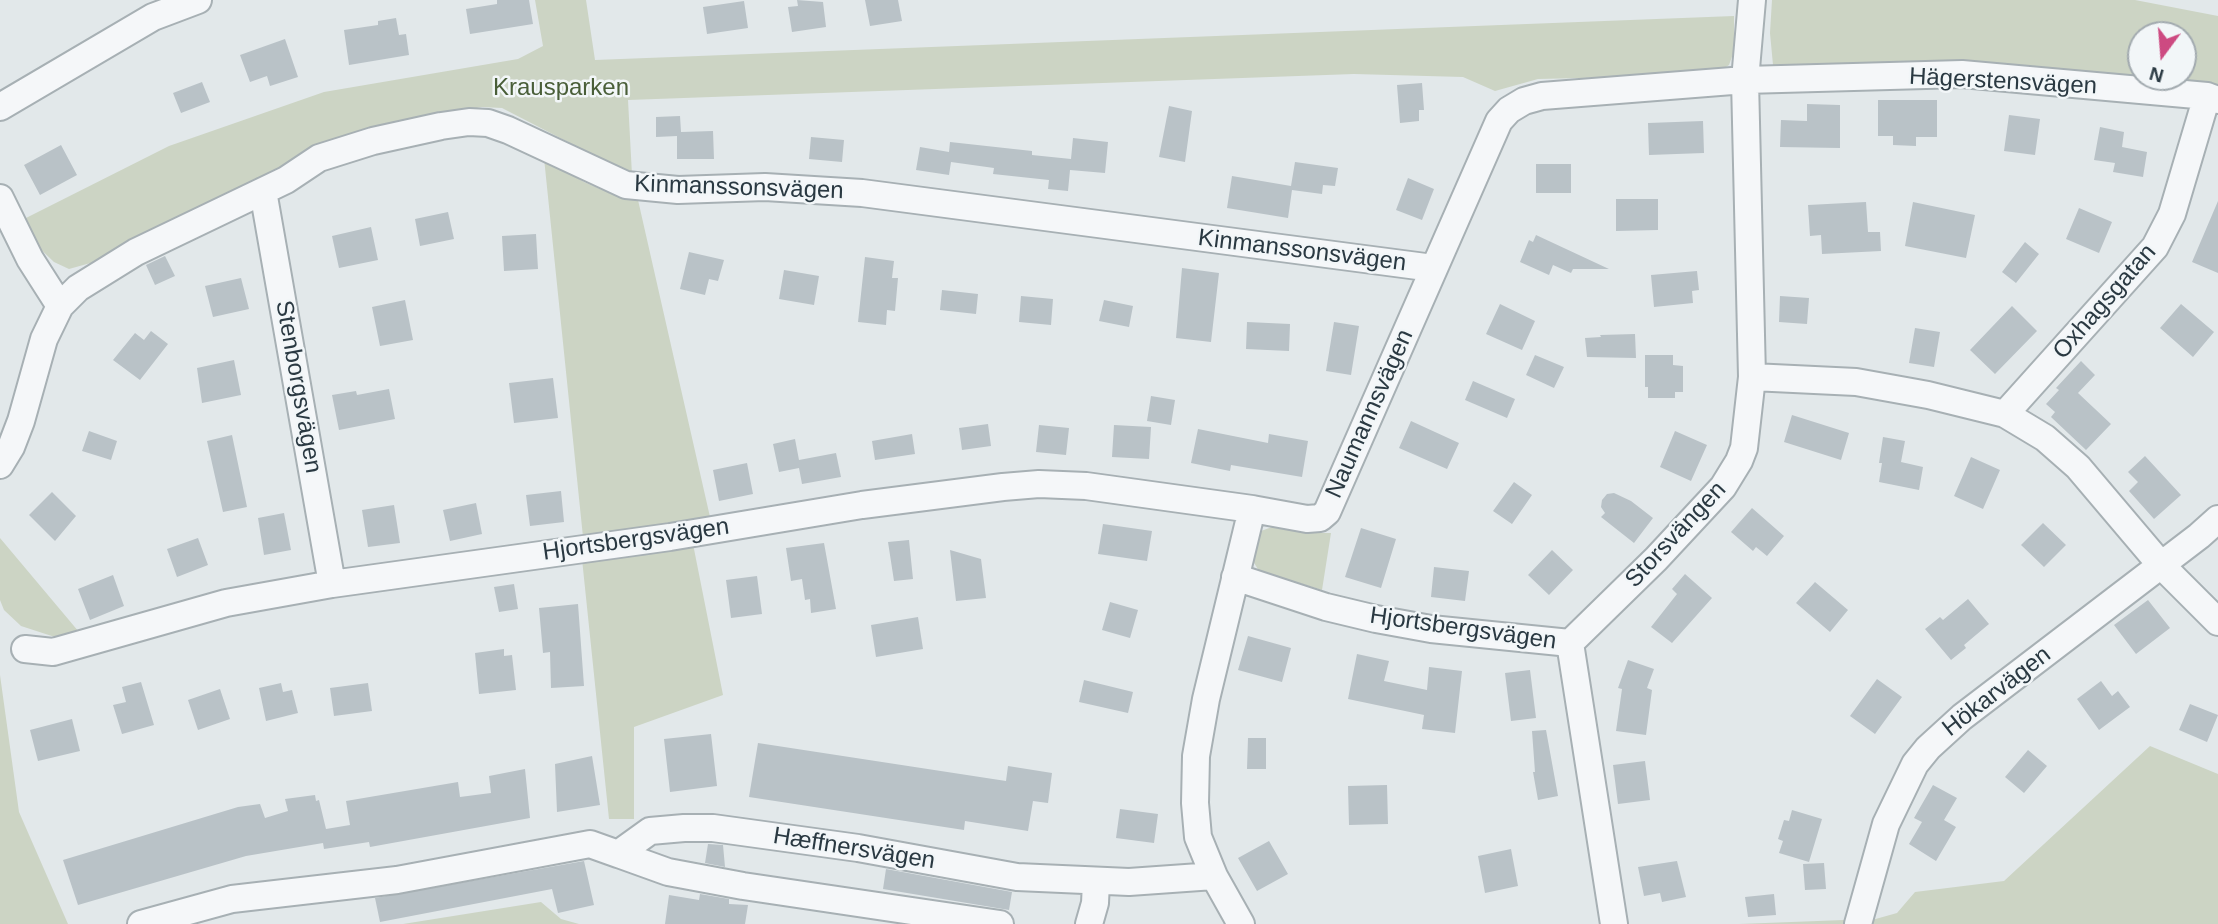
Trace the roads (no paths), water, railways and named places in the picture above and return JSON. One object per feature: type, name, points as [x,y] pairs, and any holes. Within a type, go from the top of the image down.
[{"type":"street","points":[[0,107],[150,9],[198,0]]},
{"type":"street","name":"Storsvängen","points":[[1570,643],[1656,559],[1723,487],[1744,448],[1752,377],[1745,80],[1752,0]]},
{"type":"street","name":"Hägerstensvägen","points":[[1745,80],[1962,74],[2212,98]]},
{"type":"street","name":"Naumannsvägen","points":[[1252,509],[1307,519],[1320,518],[1327,512],[1499,121],[1509,110],[1524,101],[1542,96],[1745,80]]},
{"type":"street","name":"Oxhagsgatan","points":[[2005,414],[2155,247],[2172,214],[2212,98]]},
{"type":"street","name":"Kinmanssonsvägen","points":[[0,465],[11,447],[21,421],[44,339],[60,306],[78,288],[136,252],[286,180],[319,158],[413,132],[469,122],[508,130],[626,185],[666,190],[765,187],[862,193],[1433,268]]},
{"type":"street","name":"Stenborgsvägen","points":[[263,191],[332,583]]},
{"type":"street","points":[[0,198],[30,259],[60,306]]},
{"type":"street","points":[[1752,377],[1856,382],[1928,395],[2005,414],[2045,438],[2078,467],[2161,565],[2218,622]]},
{"type":"street","name":"Hjortsbergsvägen","points":[[25,649],[52,652],[214,606],[332,583],[670,537],[862,505],[1039,484],[1086,486],[1252,509]]},
{"type":"street","points":[[1241,924],[1214,876],[1198,837],[1195,823],[1196,756],[1209,685],[1252,509]]},
{"type":"street","name":"Hökarvägen","points":[[1858,924],[1886,824],[1915,764],[1928,748],[1962,717],[2218,519]]},
{"type":"street","name":"Hjortsbergsvägen","points":[[1235,577],[1326,607],[1376,619],[1432,629],[1570,643]]},
{"type":"street","points":[[1570,643],[1614,924]]},
{"type":"street","name":"Hæffnersvägen","points":[[618,854],[650,831],[713,828],[858,848],[1017,877],[1096,882],[1214,876]]},
{"type":"street","points":[[141,924],[232,899],[397,880],[590,844],[680,874],[1000,924]]},
{"type":"street","points":[[1088,924],[1096,904],[1096,882]]},
{"type":"park label","name":"Krausparken","points":[[561,88]]}]
